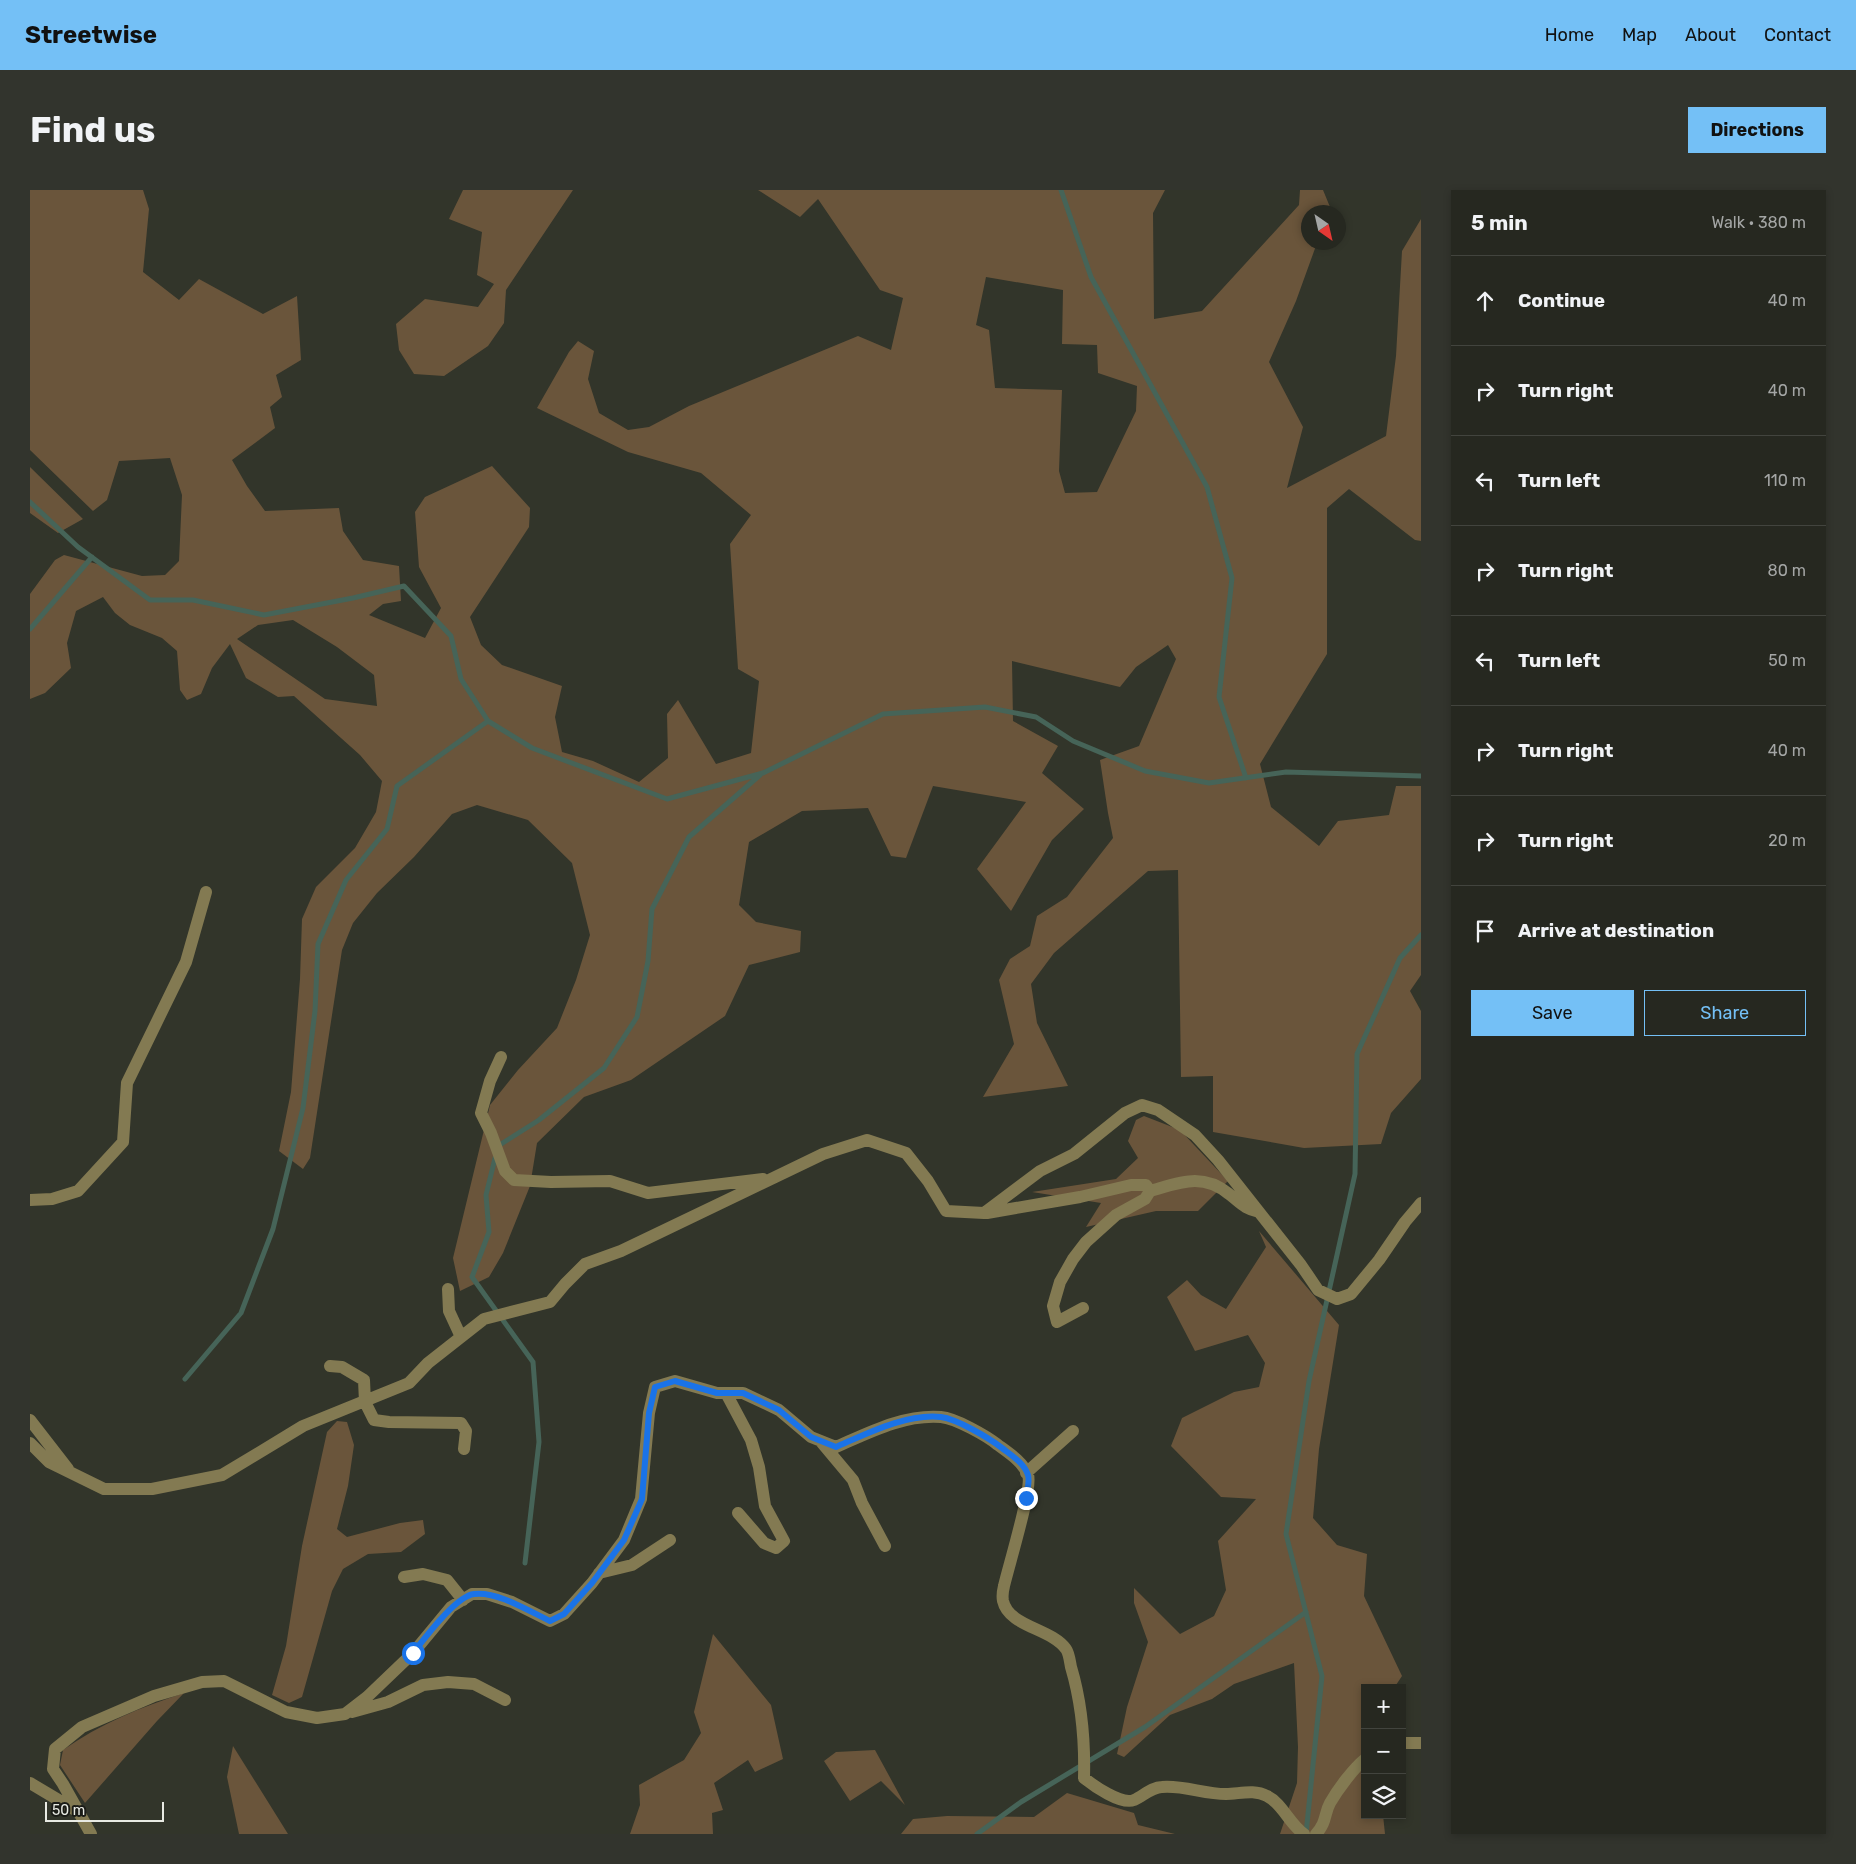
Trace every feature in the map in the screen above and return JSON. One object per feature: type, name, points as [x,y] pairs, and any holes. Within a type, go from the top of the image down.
[{"type":"street","points":[[30,1200],[52,1199],[78,1191],[123,1142],[127,1083],[186,962],[206,892]]},
{"type":"street","points":[[502,1057],[490,1082],[481,1113],[491,1133],[505,1171],[514,1180],[551,1182],[610,1181],[648,1193],[775,1177]]},
{"type":"street","points":[[984,1213],[1040,1171],[1074,1154],[1125,1112],[1142,1105],[1158,1110],[1195,1135],[1218,1160],[1301,1265],[1318,1290],[1337,1299],[1351,1294],[1379,1260],[1421,1202]]},
{"type":"street","points":[[30,1443],[49,1462],[104,1489],[152,1489],[222,1475],[303,1426],[409,1383],[428,1363],[484,1319],[550,1302],[585,1264],[622,1251],[823,1154],[867,1140],[906,1153],[928,1181],[946,1211],[984,1213],[1080,1197],[1131,1185],[1146,1185],[1150,1191]]},
{"type":"street","points":[[1083,1308],[1057,1322],[1053,1306],[1060,1282],[1073,1259],[1092,1236],[1116,1216],[1145,1199],[1150,1191],[1193,1180],[1217,1184],[1245,1209],[1259,1212]]},
{"type":"street","points":[[448,1289],[450,1312],[461,1337]]},
{"type":"street","points":[[330,1366],[342,1367],[364,1380],[365,1402],[374,1420],[461,1423],[466,1432],[464,1448]]},
{"type":"street","points":[[345,1714],[367,1697],[413,1653],[451,1607],[472,1594],[487,1594],[512,1602],[550,1621],[564,1614],[600,1573],[624,1540],[642,1499],[649,1413],[655,1387],[675,1381],[717,1393],[743,1393],[779,1410],[811,1437],[836,1447],[871,1431],[908,1419],[942,1417],[975,1430],[994,1441],[1019,1462],[1028,1476],[1026,1498],[1004,1586],[1003,1600],[1008,1613],[1053,1638],[1066,1649],[1075,1679],[1083,1721],[1085,1747],[1084,1778],[1097,1788],[1120,1799],[1132,1801],[1160,1786],[1205,1793],[1248,1792],[1267,1796],[1286,1813],[1299,1831],[1304,1834]]},
{"type":"street","points":[[726,1393],[751,1440],[758,1467],[764,1506],[784,1541],[776,1548],[764,1543],[738,1513]]},
{"type":"street","points":[[30,1420],[71,1473]]},
{"type":"street","points":[[1026,1473],[1073,1431]]},
{"type":"street","points":[[820,1441],[853,1480],[885,1546]]},
{"type":"street","points":[[600,1573],[632,1565],[670,1540]]},
{"type":"street","points":[[404,1578],[423,1574],[447,1580],[463,1600]]},
{"type":"street","points":[[91,1834],[53,1770],[55,1749],[82,1727],[154,1696],[202,1682],[224,1681],[286,1712],[317,1718],[345,1714],[388,1702],[423,1685],[448,1682],[474,1684],[505,1700]]},
{"type":"street","points":[[1406,1744],[1421,1743]]},
{"type":"street","points":[[1316,1834],[1326,1819],[1330,1804],[1361,1762]]},
{"type":"street","points":[[30,1783],[77,1811]]},
{"type":"shaded area","points":[[30,190],[143,190],[149,209],[143,272],[179,300],[199,279],[263,314],[297,296],[301,360],[276,375],[282,397],[270,407],[275,428],[232,460],[247,486],[265,511],[339,508],[343,531],[363,560],[399,566],[401,601],[383,604],[369,615],[425,638],[441,608],[419,567],[415,512],[425,497],[492,466],[530,508],[529,527],[470,617],[481,645],[502,665],[562,686],[555,717],[562,752],[593,761],[639,782],[668,758],[667,714],[678,700],[716,764],[751,753],[759,681],[738,669],[730,544],[751,515],[701,473],[628,452],[537,408],[569,352],[578,341],[594,351],[588,379],[599,413],[628,430],[649,427],[689,406],[858,336],[891,350],[903,298],[880,290],[818,199],[800,217],[758,190],[1165,190],[1153,213],[1154,319],[1202,311],[1299,205],[1300,190],[1323,190],[1329,205],[1301,205],[1301,250],[1314,250],[1296,301],[1269,362],[1303,427],[1287,488],[1386,436],[1396,356],[1402,251],[1421,219],[1421,541],[1415,540],[1349,489],[1327,508],[1327,654],[1260,764],[1271,807],[1319,846],[1338,821],[1389,815],[1396,786],[1421,786],[1421,975],[1410,991],[1421,1011],[1421,1079],[1391,1113],[1381,1144],[1304,1148],[1213,1132],[1213,1076],[1181,1077],[1178,870],[1148,871],[1054,953],[1031,984],[1037,1023],[1068,1086],[983,1097],[1014,1044],[999,980],[1010,959],[1030,946],[1037,916],[1067,897],[1113,838],[1100,760],[1139,746],[1176,659],[1168,645],[1136,667],[1120,687],[1012,661],[1013,721],[1058,746],[1042,773],[1084,809],[1052,840],[1011,911],[977,869],[1026,802],[933,786],[906,858],[891,856],[868,808],[802,811],[749,842],[739,905],[756,922],[801,931],[800,952],[749,965],[725,1016],[631,1080],[584,1097],[537,1143],[530,1186],[503,1253],[489,1277],[460,1291],[453,1258],[490,1105],[518,1070],[557,1028],[576,980],[590,935],[572,863],[528,820],[477,805],[452,814],[414,857],[377,893],[353,923],[342,950],[310,1158],[303,1169],[279,1151],[291,1092],[300,979],[302,919],[316,887],[355,848],[376,812],[382,781],[360,755],[294,696],[278,697],[246,678],[230,644],[212,668],[201,694],[187,700],[180,690],[177,651],[162,638],[130,625],[115,613],[103,597],[76,611],[67,643],[71,668],[45,693],[30,699],[30,594],[55,560],[64,555],[142,576],[165,575],[179,561],[182,495],[170,458],[119,461],[107,500],[93,511],[30,450]],"holes":[[[986,277],[1063,290],[1062,344],[1097,345],[1098,373],[1137,386],[1136,411],[1097,492],[1065,493],[1059,471],[1062,390],[995,388],[989,330],[976,325]],[[293,620],[337,647],[374,675],[377,706],[325,699],[237,639],[258,625]]]},
{"type":"shaded area","points":[[463,190],[573,190],[506,290],[504,323],[488,346],[444,376],[414,374],[399,350],[396,324],[425,299],[478,307],[494,284],[477,275],[482,232],[449,219]]},
{"type":"shaded area","points":[[30,467],[83,519],[58,533],[30,513]]},
{"type":"shaded area","points":[[1144,1116],[1180,1130],[1228,1181],[1198,1211],[1156,1211],[1086,1227],[1101,1203],[1032,1192],[1116,1179],[1138,1158],[1128,1141],[1136,1120]]},
{"type":"shaded area","points":[[1259,1231],[1339,1325],[1319,1449],[1313,1518],[1337,1545],[1367,1554],[1364,1596],[1402,1676],[1397,1684],[1361,1684],[1361,1819],[1383,1819],[1385,1834],[1280,1834],[1297,1783],[1298,1747],[1294,1663],[1234,1684],[1212,1699],[1170,1715],[1124,1757],[1117,1754],[1127,1707],[1148,1642],[1134,1603],[1134,1588],[1180,1634],[1214,1616],[1226,1590],[1218,1541],[1256,1499],[1221,1497],[1171,1446],[1182,1418],[1234,1392],[1259,1387],[1265,1363],[1248,1335],[1195,1351],[1167,1297],[1187,1280],[1201,1295],[1226,1309],[1266,1247]]},
{"type":"shaded area","points":[[337,1421],[347,1422],[354,1445],[348,1486],[337,1529],[347,1537],[400,1523],[423,1520],[425,1534],[401,1552],[368,1554],[343,1569],[332,1591],[302,1697],[289,1703],[272,1695],[286,1646],[302,1546],[327,1432]]},
{"type":"shaded area","points":[[713,1634],[771,1705],[783,1759],[755,1772],[748,1760],[714,1783],[723,1810],[712,1813],[713,1834],[630,1834],[640,1805],[639,1785],[684,1760],[701,1733],[694,1712]]},
{"type":"shaded area","points":[[184,1693],[85,1803],[60,1765],[63,1750],[91,1732],[121,1717]]},
{"type":"shaded area","points":[[233,1746],[288,1834],[239,1834],[227,1777]]},
{"type":"shaded area","points":[[875,1750],[905,1805],[881,1781],[850,1801],[824,1761],[836,1752]]},
{"type":"shaded area","points":[[1067,1793],[1134,1813],[1138,1825],[1175,1834],[901,1834],[913,1819],[947,1816],[1034,1817]]},
{"type":"waterway","points":[[1061,190],[1091,277],[1207,487],[1232,578],[1219,697],[1246,778]]},
{"type":"waterway","points":[[30,502],[78,547],[150,600],[193,600],[264,615],[404,586],[451,636],[461,679],[488,721],[532,748],[667,799],[763,773],[883,714],[985,707],[1036,717],[1073,741],[1145,771],[1209,783],[1286,772],[1421,776]]},
{"type":"waterway","points":[[30,629],[92,557]]},
{"type":"waterway","points":[[185,1379],[241,1313],[273,1229],[303,1108],[315,1011],[318,944],[346,880],[387,829],[397,786],[488,721]]},
{"type":"waterway","points":[[525,1563],[539,1442],[533,1362],[472,1277],[489,1232],[486,1195],[498,1146],[539,1120],[604,1068],[637,1017],[648,961],[652,909],[689,837],[760,775]]},
{"type":"waterway","points":[[1306,1834],[1322,1676],[1286,1534],[1309,1381],[1355,1174],[1357,1054],[1400,958],[1421,935]]},
{"type":"waterway","points":[[977,1834],[1021,1802],[1145,1727],[1306,1612]]},
{"type":"route","points":[[413,1653],[451,1607],[472,1594],[487,1594],[512,1602],[550,1621],[564,1614],[592,1583],[624,1540],[642,1499],[649,1413],[655,1387],[675,1381],[717,1393],[743,1393],[779,1410],[811,1437],[836,1447],[871,1431],[908,1419],[942,1417],[975,1430],[994,1441],[1019,1462],[1028,1476],[1026,1498]]}]
